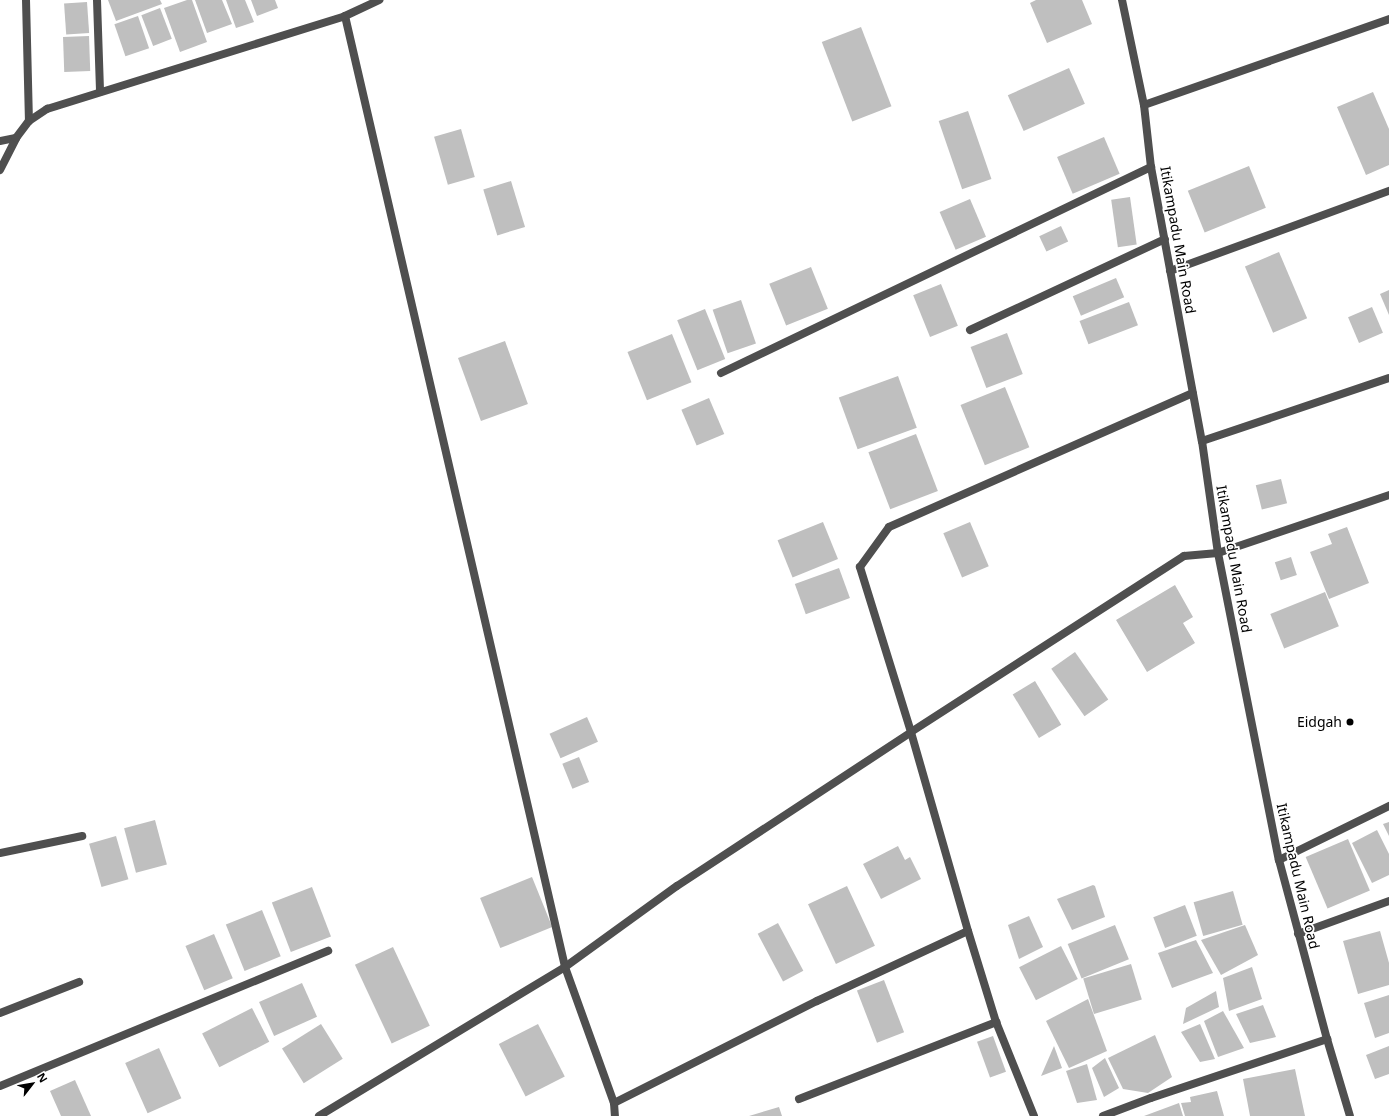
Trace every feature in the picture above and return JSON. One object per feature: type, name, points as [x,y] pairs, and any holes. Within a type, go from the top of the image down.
[{"type":"street","points":[[26,0],[29,121]]},
{"type":"street","points":[[98,0],[100,92]]},
{"type":"street","points":[[0,170],[16,138],[29,121],[47,109],[84,99],[100,92],[345,16],[377,0]]},
{"type":"street","name":"Itikampadu Main Road","points":[[1122,0],[1144,105],[1151,167],[1202,441],[1218,553],[1278,860],[1327,1039],[1350,1116]]},
{"type":"street","points":[[345,16],[565,967],[614,1103],[615,1116]]},
{"type":"street","points":[[1144,105],[1389,19]]},
{"type":"street","points":[[0,140],[16,138]]},
{"type":"street","points":[[721,373],[1151,167]]},
{"type":"street","points":[[1170,270],[1389,191]]},
{"type":"street","points":[[970,330],[1165,239]]},
{"type":"street","points":[[1202,441],[1389,378]]},
{"type":"street","points":[[1034,1116],[996,1022],[911,732],[860,567],[889,528],[1193,393]]},
{"type":"street","points":[[319,1116],[565,967],[677,886],[911,732],[1184,556],[1218,553],[1389,495]]},
{"type":"street","points":[[1278,860],[1389,806]]},
{"type":"street","points":[[0,853],[82,836]]},
{"type":"street","points":[[1298,934],[1389,901]]},
{"type":"street","points":[[614,1103],[818,1001],[968,930]]},
{"type":"street","points":[[0,1086],[328,951]]},
{"type":"street","points":[[0,1013],[79,982]]},
{"type":"street","points":[[799,1099],[996,1022]]},
{"type":"street","points":[[1103,1116],[1151,1098],[1327,1039]]},
{"type":"building","points":[[108,0],[160,0],[162,4],[116,21]]},
{"type":"building","points":[[187,0],[192,0],[207,42],[180,52],[164,8]]},
{"type":"building","points":[[195,0],[222,0],[232,24],[207,33]]},
{"type":"building","points":[[226,0],[245,0],[254,22],[236,28]]},
{"type":"building","points":[[251,0],[275,0],[278,8],[257,16]]},
{"type":"building","points":[[1036,0],[1082,0],[1092,24],[1047,43],[1030,3]]},
{"type":"building","points":[[87,2],[89,33],[66,35],[64,4]]},
{"type":"building","points":[[160,8],[172,39],[153,46],[141,15]]},
{"type":"building","points":[[138,16],[149,48],[125,56],[114,24]]},
{"type":"building","points":[[861,27],[891,106],[852,121],[822,42]]},
{"type":"building","points":[[89,36],[90,71],[64,72],[63,37]]},
{"type":"building","points":[[1069,68],[1085,104],[1024,131],[1008,95]]},
{"type":"building","points":[[1373,92],[1389,129],[1389,165],[1366,175],[1337,107]]},
{"type":"building","points":[[968,111],[991,179],[962,189],[939,121]]},
{"type":"building","points":[[461,129],[475,177],[448,185],[434,137]]},
{"type":"building","points":[[1104,137],[1120,174],[1073,194],[1057,157]]},
{"type":"building","points":[[1249,166],[1266,208],[1205,232],[1188,191]]},
{"type":"building","points":[[511,181],[525,227],[497,235],[483,189]]},
{"type":"building","points":[[1130,197],[1137,245],[1118,247],[1111,200]]},
{"type":"building","points":[[970,199],[986,237],[956,250],[940,212]]},
{"type":"building","points":[[1061,226],[1068,241],[1046,252],[1039,236]]},
{"type":"building","points":[[1279,252],[1307,318],[1273,333],[1245,266]]},
{"type":"building","points":[[811,267],[828,309],[786,326],[769,284]]},
{"type":"building","points":[[1116,278],[1124,297],[1081,316],[1073,296]]},
{"type":"building","points":[[941,284],[958,326],[930,337],[913,295]]},
{"type":"building","points":[[1389,290],[1389,315],[1380,294]]},
{"type":"building","points":[[741,300],[756,343],[728,353],[713,310]]},
{"type":"building","points":[[1129,302],[1138,325],[1088,344],[1080,321]]},
{"type":"building","points":[[1372,307],[1383,333],[1359,343],[1348,317]]},
{"type":"building","points":[[705,309],[725,359],[697,370],[677,320]]},
{"type":"building","points":[[1007,333],[1023,374],[986,388],[971,347]]},
{"type":"building","points":[[672,334],[691,382],[647,400],[627,352]]},
{"type":"building","points":[[505,341],[528,404],[481,421],[458,358]]},
{"type":"building","points":[[898,376],[917,428],[858,449],[839,398]]},
{"type":"building","points":[[1005,387],[1029,447],[985,465],[960,405]]},
{"type":"building","points":[[709,398],[724,434],[697,446],[681,410]]},
{"type":"building","points":[[916,434],[938,491],[890,509],[868,452]]},
{"type":"building","points":[[1281,479],[1287,503],[1262,510],[1256,485]]},
{"type":"building","points":[[823,522],[838,559],[793,577],[778,540]]},
{"type":"building","points":[[970,522],[989,566],[962,578],[943,533]]},
{"type":"building","points":[[1347,527],[1369,583],[1329,599],[1310,552],[1332,544],[1328,534]]},
{"type":"building","points":[[1291,557],[1297,575],[1281,580],[1275,562]]},
{"type":"building","points":[[839,568],[850,598],[806,614],[795,584]]},
{"type":"building","points":[[1175,585],[1193,617],[1183,623],[1195,643],[1147,672],[1116,620]]},
{"type":"building","points":[[1325,592],[1339,626],[1284,648],[1270,614]]},
{"type":"building","points":[[1075,652],[1108,700],[1085,716],[1051,669]]},
{"type":"building","points":[[1035,681],[1061,725],[1039,738],[1013,694]]},
{"type":"building","points":[[587,717],[598,742],[561,758],[550,734]]},
{"type":"building","points":[[579,757],[589,782],[572,789],[562,764]]},
{"type":"building","points":[[155,820],[167,864],[136,873],[124,828]]},
{"type":"building","points":[[1389,822],[1389,836],[1383,824]]},
{"type":"building","points":[[1377,830],[1389,854],[1389,875],[1372,883],[1352,843]]},
{"type":"building","points":[[116,836],[128,879],[101,887],[89,844]]},
{"type":"building","points":[[1348,839],[1370,891],[1328,909],[1306,857]]},
{"type":"building","points":[[898,846],[905,860],[910,857],[921,879],[881,899],[863,864]]},
{"type":"building","points":[[532,877],[552,927],[500,948],[480,898]]},
{"type":"building","points":[[1093,885],[1095,886],[1105,917],[1072,930],[1057,899]]},
{"type":"building","points":[[847,886],[875,946],[836,964],[808,904]]},
{"type":"building","points":[[312,887],[331,936],[291,952],[272,902]]},
{"type":"building","points":[[1233,891],[1243,925],[1203,936],[1194,902]]},
{"type":"building","points":[[1185,905],[1197,936],[1165,948],[1153,917]]},
{"type":"building","points":[[262,910],[281,956],[245,971],[226,925]]},
{"type":"building","points":[[1029,916],[1043,947],[1019,959],[1008,925]]},
{"type":"building","points":[[778,923],[803,971],[783,981],[758,934]]},
{"type":"building","points":[[1115,925],[1129,959],[1082,978],[1068,944]]},
{"type":"building","points":[[1245,925],[1258,955],[1221,975],[1201,940]]},
{"type":"building","points":[[1380,931],[1389,963],[1389,985],[1358,994],[1343,941]]},
{"type":"building","points":[[214,934],[233,978],[204,990],[185,946]]},
{"type":"building","points":[[1196,940],[1213,973],[1172,988],[1158,953]]},
{"type":"building","points":[[1061,946],[1078,979],[1036,1000],[1019,967]]},
{"type":"building","points":[[393,947],[430,1026],[392,1044],[355,965]]},
{"type":"building","points":[[1131,964],[1142,999],[1094,1014],[1083,979]]},
{"type":"building","points":[[1252,967],[1262,999],[1229,1011],[1223,978]]},
{"type":"building","points":[[884,980],[904,1032],[877,1043],[857,990]]},
{"type":"building","points":[[302,983],[317,1017],[274,1036],[259,1002]]},
{"type":"building","points":[[1216,991],[1219,1007],[1183,1024],[1186,1008]]},
{"type":"building","points":[[1389,995],[1389,1033],[1375,1038],[1364,1003]]},
{"type":"building","points":[[1088,999],[1107,1051],[1069,1068],[1046,1021]]},
{"type":"building","points":[[1263,1005],[1276,1037],[1250,1043],[1236,1014]]},
{"type":"building","points":[[252,1008],[269,1042],[219,1067],[202,1033]]},
{"type":"building","points":[[1223,1011],[1244,1048],[1218,1057],[1204,1021]]},
{"type":"building","points":[[321,1024],[343,1059],[304,1083],[282,1048]]},
{"type":"building","points":[[538,1024],[565,1077],[526,1097],[499,1044]]},
{"type":"building","points":[[1200,1024],[1215,1059],[1200,1062],[1181,1032]]},
{"type":"building","points":[[1155,1035],[1172,1077],[1148,1093],[1123,1089],[1108,1058]]},
{"type":"building","points":[[993,1036],[1006,1072],[990,1078],[977,1042]]},
{"type":"building","points":[[1054,1046],[1062,1068],[1041,1076]]},
{"type":"building","points":[[1389,1046],[1389,1074],[1375,1079],[1366,1055]]},
{"type":"building","points":[[159,1048],[181,1098],[148,1113],[125,1063]]},
{"type":"building","points":[[1105,1058],[1119,1088],[1104,1097],[1092,1068]]},
{"type":"building","points":[[1087,1064],[1097,1100],[1077,1103],[1066,1071]]},
{"type":"building","points":[[1295,1069],[1305,1116],[1250,1116],[1243,1079]]},
{"type":"building","points":[[75,1080],[91,1116],[61,1116],[50,1091]]},
{"type":"building","points":[[1217,1091],[1224,1116],[1185,1116],[1181,1103],[1191,1102],[1190,1097]]},
{"type":"building","points":[[1179,1103],[1183,1116],[1144,1116]]},
{"type":"building","points":[[779,1107],[782,1116],[749,1116]]},
{"type":"place","name":"Eidgah","points":[[1350,722]]}]
